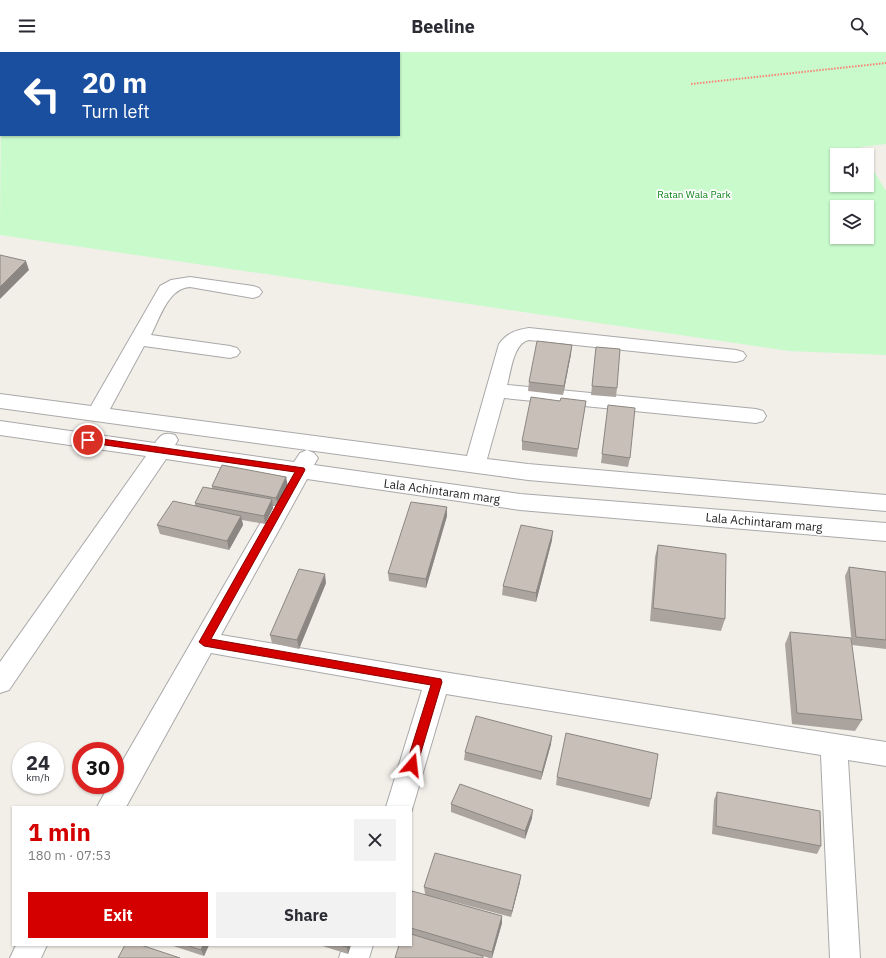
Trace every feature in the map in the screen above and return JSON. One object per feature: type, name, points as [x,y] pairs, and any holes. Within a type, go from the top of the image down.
[{"type":"street","points":[[97,414],[166,290],[182,282],[190,282],[254,292]]},
{"type":"street","points":[[475,465],[509,344],[521,335],[529,334],[736,356]]},
{"type":"street","points":[[139,339],[230,352]]},
{"type":"street","points":[[496,391],[756,416]]},
{"type":"street","points":[[0,401],[528,472],[886,503]]},
{"type":"street","points":[[0,682],[178,425]]},
{"type":"street","name":"Lala Achintaram marg","points":[[0,428],[520,502],[886,532]]},
{"type":"street","points":[[112,806],[301,470],[314,443]]},
{"type":"street","points":[[204,642],[437,682],[886,754]]},
{"type":"street","points":[[400,806],[437,682]]},
{"type":"street","points":[[834,746],[844,958]]},
{"type":"street","points":[[25,958],[31,946]]},
{"type":"street","points":[[354,958],[358,946]]},
{"type":"path","points":[[692,84],[886,63]]},
{"type":"green space","name":"Ratan Wala Park","points":[[400,52],[886,52],[886,144],[860,148],[830,148],[830,192],[874,192],[874,171],[886,191],[886,355],[789,351],[0,235],[1,136],[400,136]]},
{"type":"building","points":[[0,255],[26,261],[0,287]]},
{"type":"building","points":[[537,341],[572,345],[564,386],[529,382]]},
{"type":"building","points":[[596,347],[620,349],[617,388],[592,386]]},
{"type":"building","points":[[531,397],[560,401],[561,398],[586,401],[578,449],[522,441]]},
{"type":"building","points":[[608,405],[635,408],[630,458],[602,454]]},
{"type":"building","points":[[222,465],[286,477],[276,498],[212,486]]},
{"type":"building","points":[[203,487],[272,499],[264,516],[195,503]]},
{"type":"building","points":[[173,501],[241,516],[227,541],[157,525]]},
{"type":"building","points":[[411,502],[447,507],[426,579],[388,573]]},
{"type":"building","points":[[521,525],[553,531],[536,593],[503,586]]},
{"type":"building","points":[[658,545],[726,554],[725,619],[653,608]]},
{"type":"building","points":[[849,567],[886,572],[886,640],[856,637]]},
{"type":"building","points":[[299,569],[325,574],[297,640],[270,635]]},
{"type":"building","points":[[790,632],[851,638],[862,720],[797,713]]},
{"type":"building","points":[[476,716],[552,736],[542,772],[465,752]]},
{"type":"building","points":[[566,733],[658,754],[651,799],[557,777]]},
{"type":"building","points":[[460,784],[533,810],[525,831],[451,804]]},
{"type":"building","points":[[717,792],[820,811],[821,846],[716,826]]},
{"type":"building","points":[[435,853],[521,875],[512,911],[424,887]]},
{"type":"building","points":[[412,891],[502,916],[492,952],[412,928]]},
{"type":"building","points":[[412,934],[483,956],[483,958],[395,958],[399,946],[412,946]]},
{"type":"building","points":[[124,946],[144,946],[180,958],[118,958]]},
{"type":"building","points":[[189,946],[203,946],[201,950]]},
{"type":"route","points":[[88,440],[301,470],[290,492],[204,642],[437,682],[412,765]]}]
